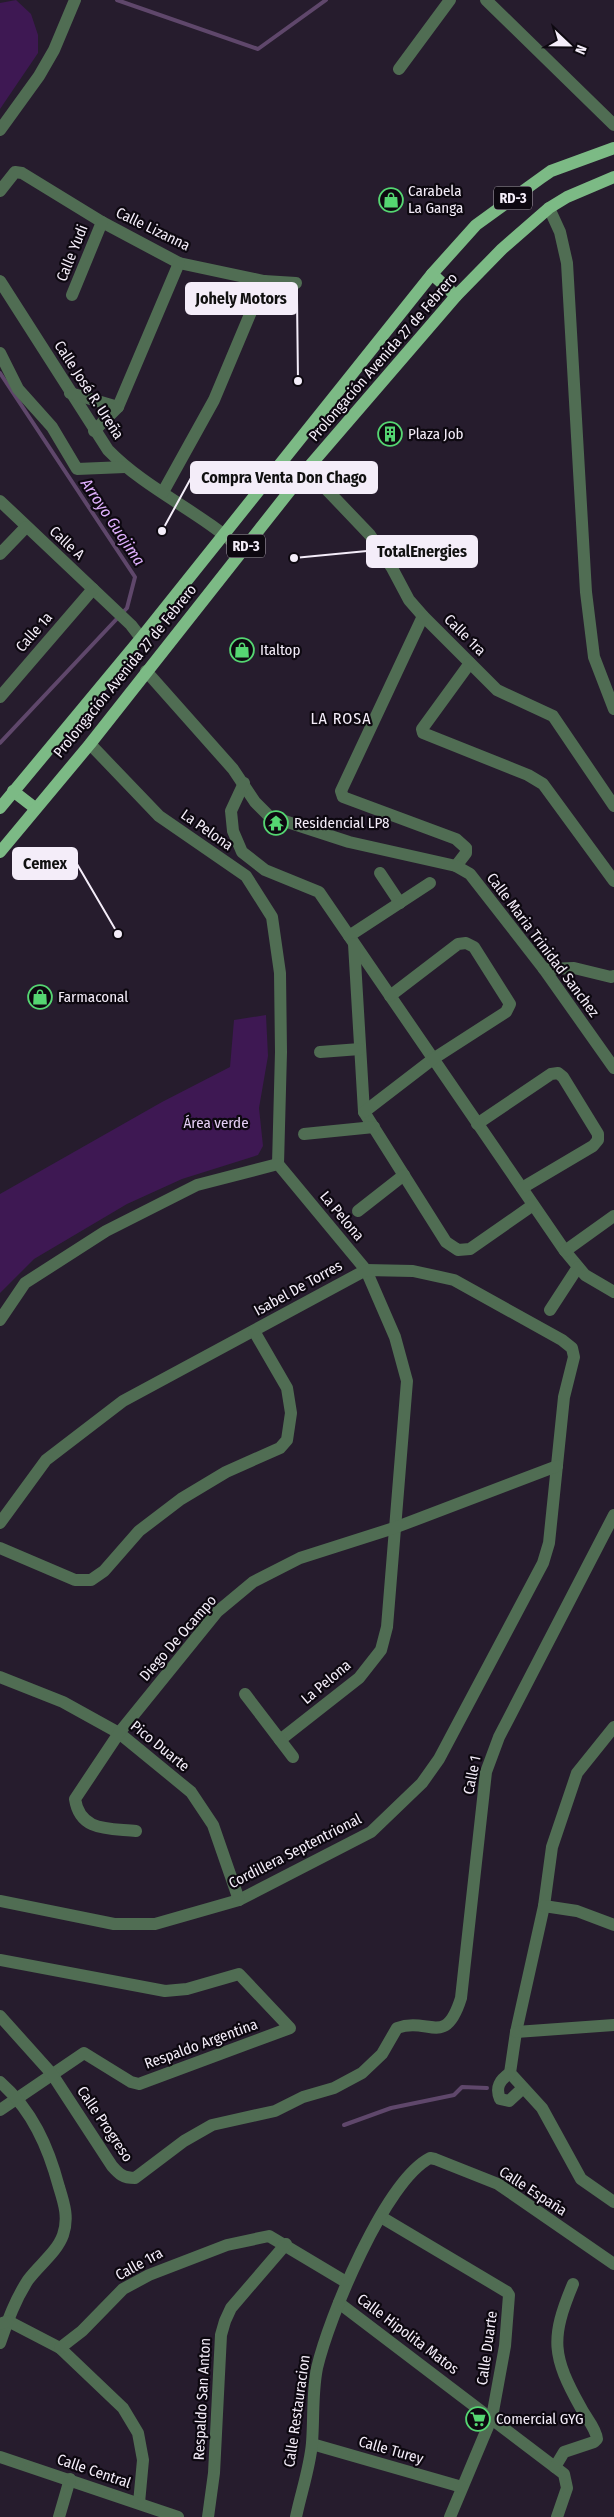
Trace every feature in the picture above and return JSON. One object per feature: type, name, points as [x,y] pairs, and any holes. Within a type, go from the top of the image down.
[{"type":"main road","name":"Prolongación Avenida 27 de Febrero","points":[[0,808],[141,638],[223,533],[432,274],[476,225],[551,171],[614,148]]},
{"type":"main road","name":"Prolongación Avenida 27 de Febrero","points":[[0,852],[34,808],[90,744],[307,469],[456,296],[502,249],[549,208],[567,197],[614,177]]},
{"type":"main road","points":[[432,274],[456,296]]},
{"type":"main road","points":[[13,791],[34,808]]},
{"type":"street","points":[[0,130],[39,76],[54,50],[75,0]]},
{"type":"street","points":[[399,69],[450,0]]},
{"type":"street","points":[[486,0],[614,125]]},
{"type":"street","name":"Calle Lizanna","points":[[0,191],[10,176],[15,172],[22,173],[102,222],[179,263],[264,281],[296,284]]},
{"type":"street","points":[[549,208],[560,232],[567,263],[586,592],[594,657],[614,710]]},
{"type":"street","name":"Calle Yudi","points":[[72,295],[102,222]]},
{"type":"street","points":[[94,431],[118,407],[179,263]]},
{"type":"street","name":"Calle José R. Ureña","points":[[0,281],[94,431],[125,467],[223,533],[242,550]]},
{"type":"street","points":[[163,492],[214,400],[264,281]]},
{"type":"street","points":[[0,353],[18,389],[52,427],[77,469],[125,467]]},
{"type":"street","points":[[70,393],[118,407]]},
{"type":"street","name":"Calle 1ra","points":[[307,469],[370,535],[392,568],[409,600],[423,616],[497,690],[554,716],[614,806]]},
{"type":"street","name":"Calle A","points":[[0,501],[131,625],[141,638]]},
{"type":"street","points":[[0,554],[26,527]]},
{"type":"street","name":"Calle 1a","points":[[0,697],[93,589]]},
{"type":"street","points":[[423,616],[341,791],[343,796],[456,839],[466,848],[466,853],[456,866]]},
{"type":"street","points":[[470,663],[422,730],[423,733],[528,775],[543,784],[614,881]]},
{"type":"street","name":"Calle Maria Trinidad Sanchez","points":[[146,672],[244,783],[255,802],[269,816],[350,842],[456,866],[470,874],[544,969],[614,1068]]},
{"type":"street","name":"La Pelona","points":[[90,744],[159,816],[246,876],[272,917],[280,973],[281,1052],[278,1164],[366,1270],[395,1337],[407,1381],[387,1627],[381,1650],[359,1678],[280,1740]]},
{"type":"street","points":[[244,783],[231,811],[233,831],[242,852],[265,870],[319,892],[565,1251],[585,1275],[614,1292]]},
{"type":"street","points":[[380,873],[400,903]]},
{"type":"street","points":[[351,940],[430,883]]},
{"type":"street","points":[[351,940],[364,1112],[446,1242],[458,1250],[470,1249],[533,1205]]},
{"type":"street","points":[[364,1112],[433,1059],[506,1012],[510,1004],[474,947],[466,943],[458,944],[390,996]]},
{"type":"street","points":[[544,969],[574,968],[613,977]]},
{"type":"street","points":[[320,1052],[360,1049]]},
{"type":"street","points":[[477,1124],[551,1074],[558,1073],[563,1077],[598,1134],[598,1140],[593,1146],[522,1188]]},
{"type":"street","points":[[304,1134],[374,1127]]},
{"type":"street","points":[[0,1320],[25,1282],[106,1231],[197,1185],[278,1164]]},
{"type":"street","points":[[358,1211],[404,1175]]},
{"type":"street","points":[[565,1251],[614,1216]]},
{"type":"street","points":[[550,1310],[578,1267]]},
{"type":"street","name":"Isabel De Torres","points":[[0,1523],[46,1460],[123,1401],[366,1270],[413,1271],[454,1280],[562,1340],[572,1348],[574,1356],[564,1397],[557,1466]]},
{"type":"street","points":[[0,1548],[75,1580],[91,1580],[104,1571],[139,1531],[181,1499],[226,1472],[280,1448],[287,1440],[291,1414],[287,1388],[254,1330]]},
{"type":"street","name":"Diego De Ocampo","points":[[136,1831],[96,1826],[84,1821],[77,1811],[75,1800],[119,1733],[217,1612],[253,1582],[300,1558],[394,1528],[557,1466]]},
{"type":"street","name":"Cordillera Septentrional","points":[[0,1901],[114,1924],[155,1924],[240,1900],[371,1832],[422,1783],[438,1759],[543,1563],[549,1543],[557,1466]]},
{"type":"street","name":"Calle 1","points":[[407,2024],[434,2029],[447,2025],[456,2015],[461,1998],[486,1772],[499,1737],[614,1515]]},
{"type":"street","name":"Pico Duarte","points":[[0,1677],[63,1702],[119,1733],[191,1792],[213,1825],[240,1900]]},
{"type":"street","points":[[245,1694],[293,1757]]},
{"type":"street","points":[[523,2088],[509,2101],[500,2099],[498,2094],[499,2083],[510,2073],[516,2032],[544,1906],[552,1847],[577,1773],[601,1746],[614,1727]]},
{"type":"street","points":[[601,1746],[614,1737]]},
{"type":"street","points":[[544,1906],[577,1911],[614,1925]]},
{"type":"street","name":"Respaldo Argentina","points":[[0,1960],[165,1991],[187,1989],[239,1974],[290,2028],[139,2084],[131,2082],[84,2053],[0,2110]]},
{"type":"street","name":"Calle Progreso","points":[[0,2016],[52,2074],[112,2166],[120,2175],[135,2178],[184,2141],[212,2125],[275,2111],[303,2096],[334,2088],[362,2073],[382,2054],[397,2028],[407,2024]]},
{"type":"street","points":[[516,2032],[614,2025]]},
{"type":"street","points":[[510,2073],[542,2108],[581,2179],[614,2202]]},
{"type":"street","points":[[0,2082],[18,2099],[37,2128],[51,2157],[66,2217],[58,2244],[29,2279],[15,2301],[4,2322],[0,2343]]},
{"type":"street","name":"Calle España","points":[[346,2282],[400,2184],[414,2168],[430,2158],[498,2184],[614,2264]]},
{"type":"street","name":"Calle Duarte","points":[[381,2217],[507,2292],[509,2295],[505,2346],[492,2418],[450,2517]]},
{"type":"street","name":"Calle 1ra","points":[[60,2348],[82,2331],[123,2289],[174,2263],[227,2245],[270,2236],[286,2244]]},
{"type":"street","points":[[286,2244],[346,2282]]},
{"type":"street","name":"Respaldo San Anton","points":[[208,2517],[214,2473],[221,2334],[231,2308],[286,2244]]},
{"type":"street","name":"Calle Restauracion","points":[[296,2517],[312,2444],[312,2397],[317,2368],[346,2282]]},
{"type":"street","points":[[555,2467],[564,2452],[594,2442],[597,2436],[574,2395],[558,2357],[556,2338],[561,2313],[573,2284]]},
{"type":"street","name":"Calle Hipolita Matos","points":[[339,2303],[564,2474],[567,2488],[557,2517]]},
{"type":"street","points":[[4,2322],[60,2348],[123,2408],[138,2433],[144,2460],[139,2503]]},
{"type":"street","name":"Calle Turey","points":[[312,2444],[462,2487]]},
{"type":"street","name":"Calle Central","points":[[0,2457],[178,2517]]},
{"type":"street","points":[[59,2517],[70,2480]]},
{"type":"green space","points":[[16,0],[31,14],[38,35],[38,53],[0,109],[0,3]]},
{"type":"green space","name":"Área verde","points":[[266,1015],[268,1056],[259,1108],[263,1146],[258,1155],[182,1179],[127,1204],[34,1259],[0,1293],[0,1194],[162,1102],[230,1067],[234,1020]]},
{"type":"waterway","points":[[117,0],[258,49],[326,0]]},
{"type":"waterway","name":"Arroyo Guajima","points":[[0,373],[135,577],[127,608],[0,743]]},
{"type":"waterway","points":[[344,2125],[391,2108],[454,2095],[462,2087],[487,2088]]},
{"type":"place","name":"Carabela La Ganga","points":[[391,200]]},
{"type":"place","name":"Johely Motors","points":[[298,381]]},
{"type":"place","name":"Plaza Job","points":[[390,434]]},
{"type":"place","name":"Compra Venta Don Chago","points":[[162,531]]},
{"type":"place","name":"TotalEnergies","points":[[294,558]]},
{"type":"place","name":"Italtop","points":[[242,650]]},
{"type":"place","name":"Residencial LP8","points":[[276,823]]},
{"type":"place","name":"Cemex","points":[[118,934]]},
{"type":"place","name":"Farmaconal","points":[[40,997]]},
{"type":"place","name":"Comercial GYG","points":[[478,2419]]},
{"type":"district","name":"LA ROSA","points":[[341,718]]}]
